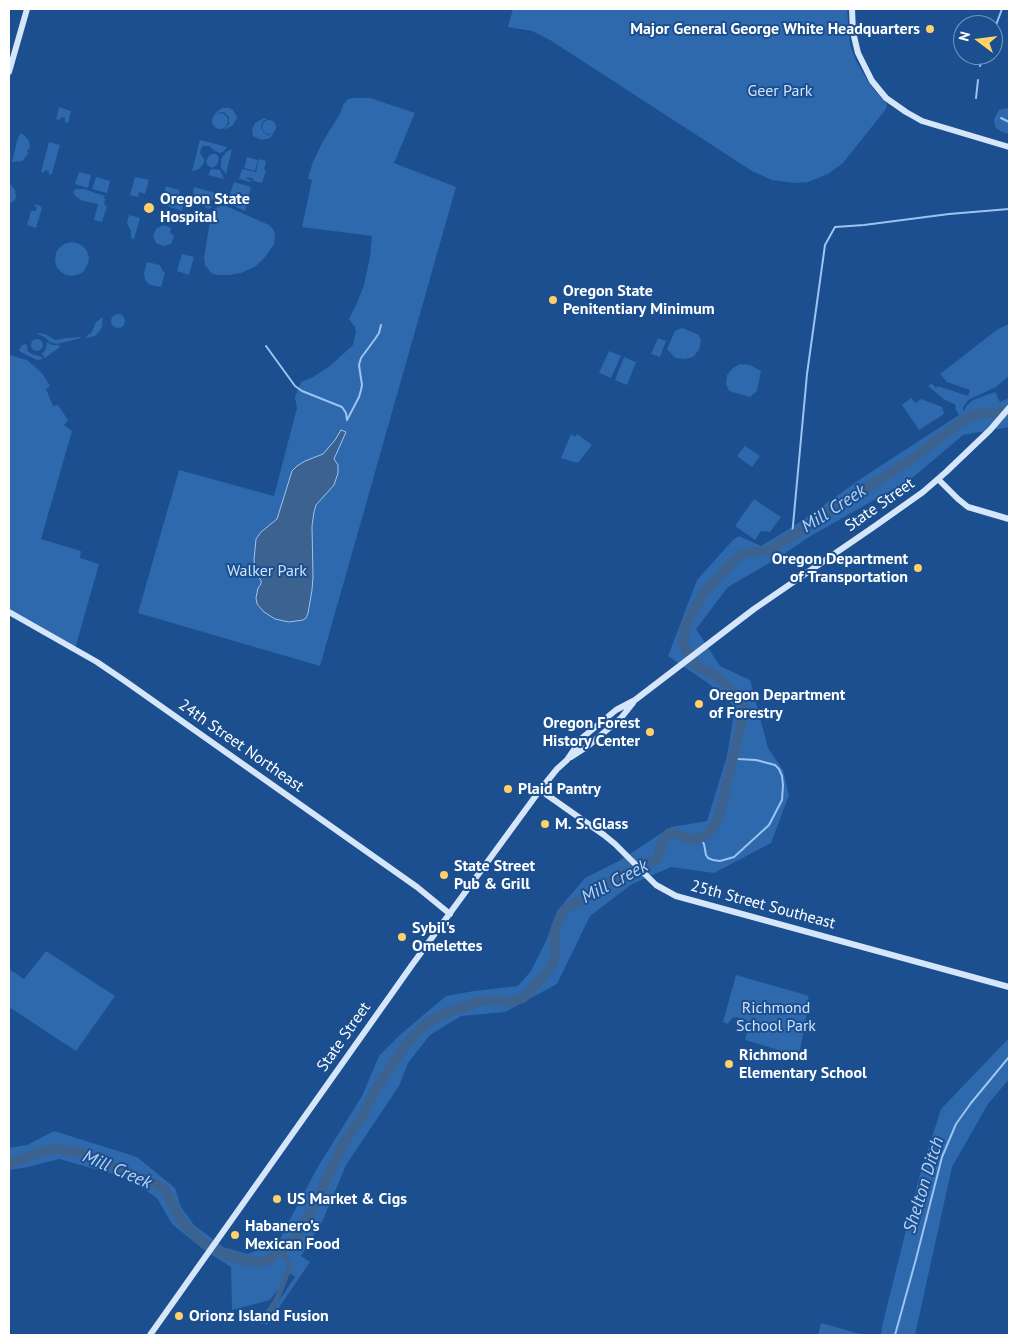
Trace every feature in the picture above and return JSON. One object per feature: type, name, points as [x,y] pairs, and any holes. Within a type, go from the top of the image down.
[{"type":"main road","points":[[9,72],[27,9]]},
{"type":"main road","points":[[852,9],[853,32],[858,53],[872,81],[886,98],[922,121],[1009,147]]},
{"type":"main road","name":"State Street","points":[[150,1335],[412,965],[540,790],[567,760],[582,738],[616,710],[635,700],[754,609],[875,526],[938,479],[990,430],[1009,408]]},
{"type":"main road","points":[[938,479],[968,506],[1009,519]]},
{"type":"main road","name":"24th Street Northeast","points":[[9,612],[97,662],[128,683],[412,884],[450,914]]},
{"type":"main road","name":"25th Street Southeast","points":[[540,790],[604,834],[648,878],[665,891],[685,899],[1009,987]]},
{"type":"green space","name":"Geer Park","points":[[513,9],[847,9],[850,45],[856,61],[871,86],[887,104],[886,109],[843,163],[828,174],[808,182],[795,183],[772,180],[752,171],[550,40],[532,31],[508,27]]},
{"type":"green space","name":"Walker Park","points":[[370,98],[415,113],[394,163],[456,187],[320,666],[138,613],[179,470],[274,496],[297,408],[295,397],[301,382],[313,377],[331,365],[353,345],[356,332],[349,319],[364,285],[372,236],[302,227],[312,180],[308,178],[313,162],[343,105],[348,99]]},
{"type":"green space","points":[[59,107],[71,111],[68,123],[65,122],[65,118],[56,119]]},
{"type":"green space","points":[[222,108],[233,110],[237,117],[232,126],[223,130],[229,124],[229,117],[222,112],[214,114]]},
{"type":"green space","points":[[1009,109],[1009,134],[996,128],[994,122],[999,110]]},
{"type":"green space","points":[[220,113],[226,115],[228,121],[226,127],[220,129],[214,127],[212,121],[214,115]]},
{"type":"green space","points":[[264,118],[267,119],[261,125],[263,132],[268,135],[274,133],[270,138],[262,140],[253,136],[252,130],[255,123]]},
{"type":"green space","points":[[269,120],[274,122],[276,127],[274,132],[269,134],[264,132],[262,127],[264,122]]},
{"type":"green space","points":[[20,133],[29,141],[30,149],[27,152],[29,153],[22,161],[12,162],[18,137]]},
{"type":"green space","points":[[200,140],[227,147],[220,153],[209,146],[203,146],[200,153],[204,163],[197,170],[192,171]]},
{"type":"green space","points":[[49,142],[60,145],[51,175],[49,171],[41,172]]},
{"type":"green space","points":[[232,149],[226,174],[221,168],[221,159],[226,152]]},
{"type":"green space","points":[[212,154],[216,154],[219,157],[218,163],[213,168],[208,166],[206,161]]},
{"type":"green space","points":[[247,157],[258,160],[255,171],[244,168]]},
{"type":"green space","points":[[259,159],[266,161],[264,170],[266,171],[262,183],[247,177],[251,182],[239,179],[242,169],[256,172]]},
{"type":"green space","points":[[211,169],[220,170],[224,179],[208,175]]},
{"type":"green space","points":[[79,172],[91,175],[88,188],[75,184]]},
{"type":"green space","points":[[96,177],[110,181],[107,193],[92,189]]},
{"type":"green space","points":[[135,177],[149,180],[145,194],[139,192],[138,197],[130,195]]},
{"type":"green space","points":[[234,182],[251,187],[245,211],[227,203],[217,203],[213,199],[208,202],[212,207],[209,209],[205,206],[208,198],[202,197],[200,197],[198,205],[196,204],[194,187],[229,197]]},
{"type":"green space","points":[[9,183],[15,190],[16,197],[9,204]]},
{"type":"green space","points":[[166,186],[179,190],[179,195],[184,198],[182,211],[164,204],[163,196]]},
{"type":"green space","points":[[74,189],[84,189],[105,196],[104,205],[107,206],[102,222],[94,220],[98,204],[80,200],[73,192]]},
{"type":"green space","points":[[36,204],[42,208],[36,228],[27,225],[31,211],[36,211],[37,207],[34,205]]},
{"type":"green space","points":[[226,206],[269,225],[275,234],[274,244],[266,256],[256,266],[241,273],[217,275],[211,273],[205,265],[204,258],[211,215],[214,209]]},
{"type":"green space","points":[[129,215],[140,218],[134,239],[131,238],[131,231],[127,223]]},
{"type":"green space","points":[[164,225],[171,228],[170,232],[174,236],[171,244],[163,246],[156,243],[153,235],[157,228]]},
{"type":"green space","points":[[71,242],[83,246],[89,258],[84,271],[72,276],[60,271],[55,261],[59,248]]},
{"type":"green space","points":[[182,254],[194,257],[189,275],[177,271]]},
{"type":"green space","points":[[147,262],[160,265],[165,273],[161,287],[150,285],[145,280],[144,273]]},
{"type":"green space","points":[[115,314],[121,314],[125,321],[121,328],[115,328],[111,324],[111,318]]},
{"type":"green space","points":[[103,317],[102,327],[99,332],[95,336],[86,338],[92,332],[96,322]]},
{"type":"green space","points":[[1009,324],[1009,376],[996,387],[968,400],[963,408],[964,411],[973,400],[995,392],[1000,402],[1009,398],[1009,427],[963,435],[911,479],[809,537],[778,558],[728,587],[696,629],[720,666],[750,680],[768,748],[783,770],[789,795],[771,843],[714,873],[671,867],[632,884],[590,916],[557,984],[505,1012],[461,1016],[430,1035],[408,1063],[399,1086],[346,1165],[322,1222],[301,1256],[310,1262],[267,1325],[264,1323],[295,1277],[290,1273],[270,1300],[232,1310],[231,1267],[203,1249],[172,1224],[157,1198],[128,1178],[59,1159],[9,1170],[9,1148],[27,1145],[54,1131],[137,1157],[175,1188],[181,1207],[194,1225],[223,1247],[247,1254],[278,1243],[319,1165],[362,1096],[379,1056],[402,1033],[446,996],[518,986],[531,971],[546,941],[557,911],[585,878],[619,861],[671,827],[707,821],[727,756],[735,707],[708,683],[668,656],[697,580],[733,540],[739,536],[761,546],[797,524],[865,476],[959,415],[955,404],[945,400],[928,386],[932,383],[936,388],[938,386],[968,396],[970,390],[947,382],[940,374],[998,329]]},
{"type":"green space","points":[[682,328],[699,335],[701,341],[699,350],[693,357],[685,359],[675,358],[667,349],[675,331]]},
{"type":"green space","points":[[40,333],[55,340],[81,338],[57,344],[37,334]]},
{"type":"green space","points":[[658,338],[666,341],[660,357],[651,354]]},
{"type":"green space","points":[[35,339],[39,339],[43,345],[39,351],[35,351],[31,347],[31,343]]},
{"type":"green space","points":[[47,342],[52,345],[59,345],[60,347],[45,358],[42,354],[46,349]]},
{"type":"green space","points":[[25,344],[30,353],[43,359],[37,360],[19,351],[21,346]]},
{"type":"green space","points":[[609,351],[621,356],[611,378],[599,373]]},
{"type":"green space","points":[[9,355],[27,360],[42,373],[50,386],[46,389],[53,406],[58,405],[68,420],[64,425],[72,431],[41,539],[81,551],[80,558],[99,564],[75,649],[9,612]]},
{"type":"green space","points":[[624,357],[636,362],[627,385],[615,380]]},
{"type":"green space","points":[[740,364],[750,365],[761,371],[757,391],[750,397],[729,391],[726,384],[727,375]]},
{"type":"green space","points":[[911,398],[916,403],[921,399],[942,407],[944,414],[919,430],[902,405]]},
{"type":"green space","points":[[571,434],[575,437],[577,434],[592,445],[578,463],[561,458]]},
{"type":"green space","points":[[745,446],[760,456],[752,467],[737,456]]},
{"type":"green space","points":[[754,499],[781,517],[770,532],[761,531],[755,540],[735,526]]},
{"type":"green space","points":[[46,951],[115,996],[76,1051],[9,1007],[9,969],[24,979]]},
{"type":"green space","name":"Richmond School Park","points":[[736,975],[808,996],[809,1002],[799,1056],[745,1040],[749,1026],[744,1019],[736,1017],[732,1018],[728,1024],[723,1022]]},
{"type":"green space","points":[[1009,1038],[1009,1079],[988,1104],[952,1167],[915,1335],[881,1335],[919,1178],[941,1109]]},
{"type":"green space","points":[[821,1323],[864,1335],[818,1335]]},
{"type":"shaded area","points":[[341,430],[346,432],[334,459],[338,465],[338,473],[334,485],[316,505],[314,512],[312,526],[313,577],[308,613],[303,620],[289,622],[275,619],[264,612],[257,604],[256,598],[261,580],[256,575],[254,560],[256,539],[261,532],[277,519],[292,471],[305,461],[323,454]]},
{"type":"waterway","points":[[1000,15],[1002,9]]},
{"type":"waterway","points":[[976,98],[978,80]]},
{"type":"waterway","points":[[1001,118],[1009,122]]},
{"type":"waterway","points":[[792,536],[807,374],[825,245],[835,227],[1009,209]]},
{"type":"waterway","points":[[347,420],[361,390],[359,365],[361,358],[379,333],[381,325]]},
{"type":"waterway","points":[[266,346],[295,386],[302,391],[342,407],[346,413],[347,420]]},
{"type":"waterway","name":"Mill Creek","points":[[9,1164],[40,1152],[56,1149],[82,1153],[156,1184],[166,1191],[181,1221],[202,1241],[222,1253],[253,1262],[263,1262],[273,1257],[297,1235],[315,1205],[343,1144],[364,1114],[375,1090],[405,1046],[421,1028],[438,1016],[480,1001],[511,1002],[523,998],[552,965],[556,953],[554,942],[556,927],[562,914],[568,907],[589,896],[598,888],[643,864],[655,861],[659,855],[662,841],[669,833],[693,840],[708,833],[715,825],[720,812],[744,706],[739,697],[718,677],[696,666],[683,645],[686,625],[703,594],[734,560],[744,553],[766,551],[773,548],[915,457],[962,421],[978,413],[998,413],[1009,410]]},
{"type":"waterway","points":[[700,838],[708,858],[720,861],[734,857],[769,825],[782,800],[782,776],[775,765],[756,760],[738,759],[733,756]]},
{"type":"waterway","name":"Shelton Ditch","points":[[895,1335],[942,1157],[956,1124],[1009,1057]]},
{"type":"waterway","points":[[262,1321],[276,1301],[290,1265],[281,1251]]},
{"type":"place","name":"Major General George White Headquarters","points":[[930,29]]},
{"type":"place","name":"Oregon State Hospital","points":[[149,208]]},
{"type":"place","name":"Oregon State Penitentiary Minimum","points":[[553,300]]},
{"type":"place","name":"Oregon Department of Transportation","points":[[918,568]]},
{"type":"place","name":"Oregon Department of Forestry","points":[[699,704]]},
{"type":"place","name":"Oregon Forest History Center","points":[[650,732]]},
{"type":"place","name":"Plaid Pantry","points":[[508,789]]},
{"type":"place","name":"M. S. Glass","points":[[545,824]]},
{"type":"place","name":"State Street Pub & Grill","points":[[444,875]]},
{"type":"place","name":"Sybil's Omelettes","points":[[402,937]]},
{"type":"place","name":"Richmond Elementary School","points":[[729,1064]]},
{"type":"place","name":"US Market & Cigs","points":[[277,1199]]},
{"type":"place","name":"Habanero's Mexican Food","points":[[235,1235]]},
{"type":"place","name":"Orionz Island Fusion","points":[[179,1316]]}]
